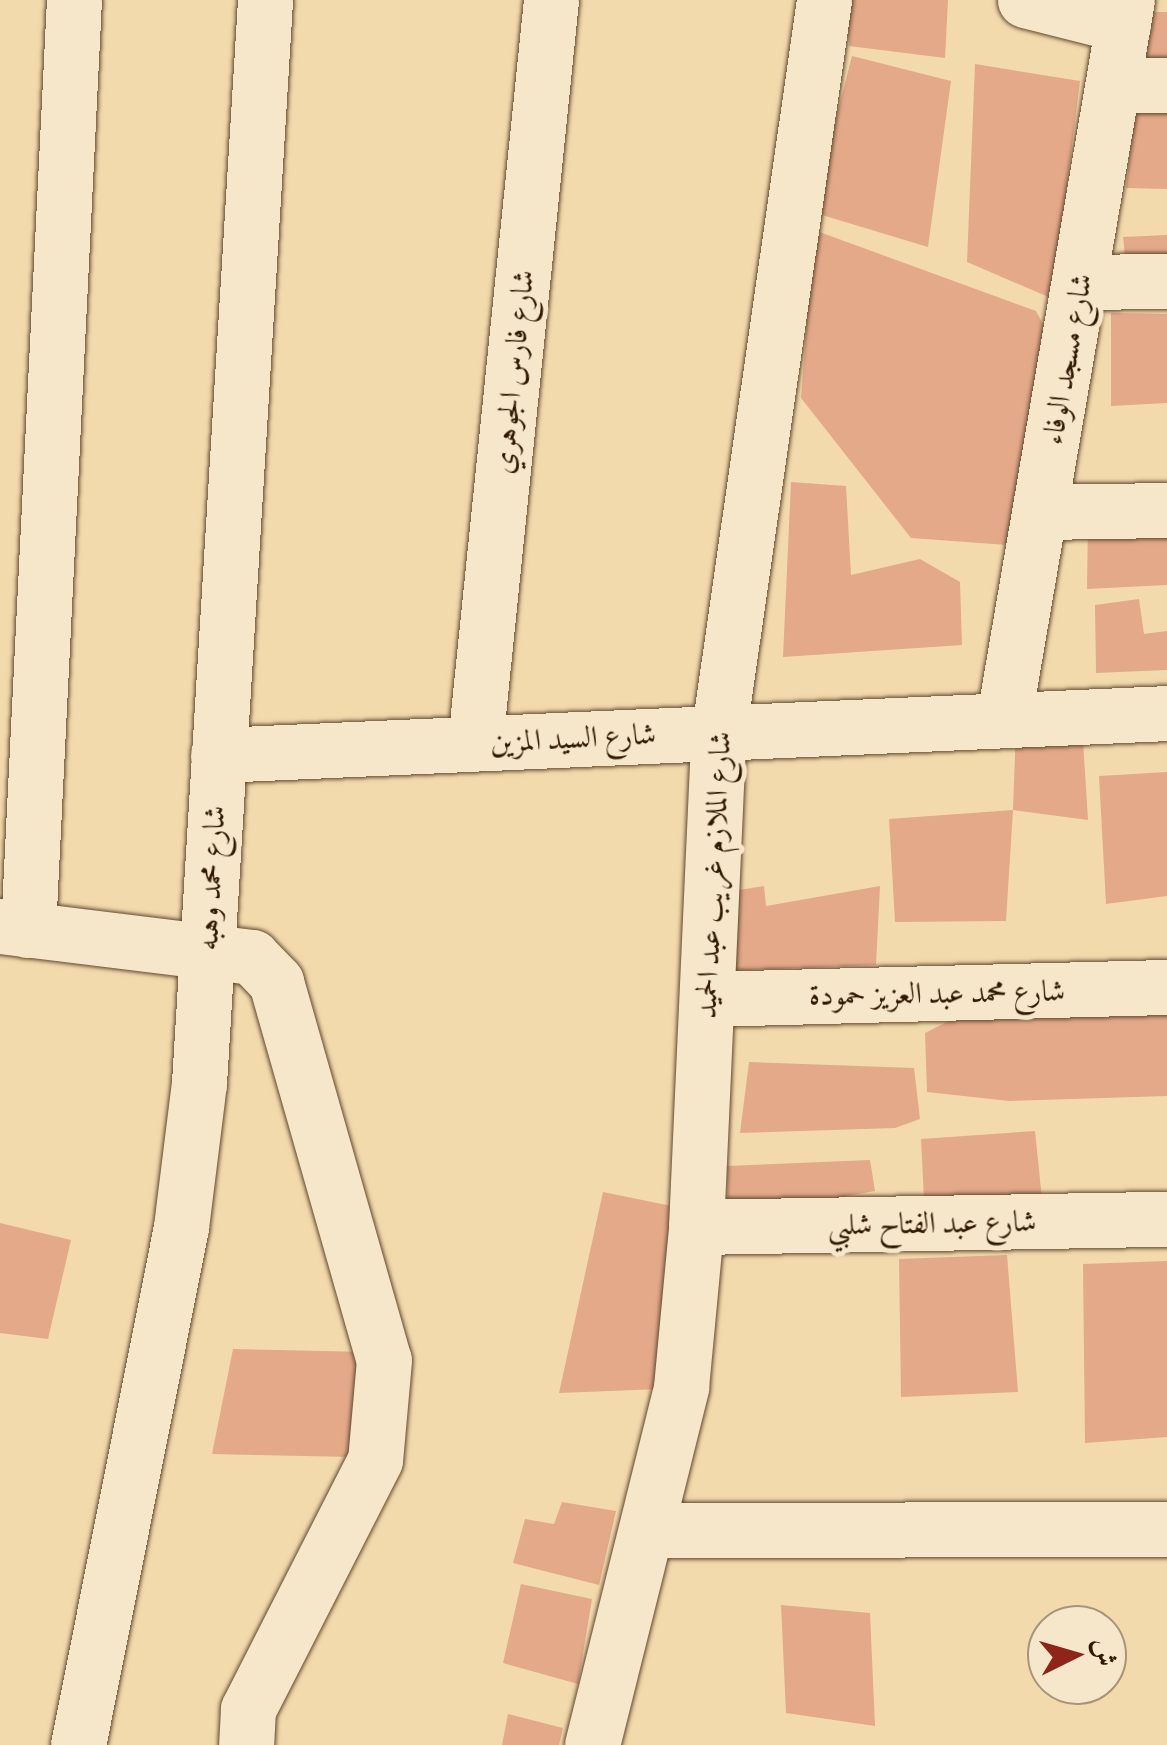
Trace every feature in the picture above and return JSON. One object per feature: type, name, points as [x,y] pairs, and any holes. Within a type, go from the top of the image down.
[{"type":"street","points":[[74,0],[14,928],[252,957],[276,982],[384,1360],[375,1460],[248,1709],[246,1745]]},
{"type":"street","name":"شارع محمد وهبه","points":[[78,1745],[181,1228],[199,1083],[265,0]]},
{"type":"street","name":"شارع فارس الجوهري","points":[[475,743],[551,0]]},
{"type":"street","name":"شارع الملازم غريب عبد الحميد","points":[[592,1745],[681,1386],[696,1227],[719,730],[824,0]]},
{"type":"street","points":[[1024,0],[1125,12]]},
{"type":"street","name":"شارع مسجد الوفاء","points":[[1004,717],[1125,12]]},
{"type":"street","points":[[1113,85],[1167,84]]},
{"type":"street","points":[[1080,282],[1167,281]]},
{"type":"street","points":[[1040,512],[1167,510]]},
{"type":"street","name":"شارع السيد المزين","points":[[218,755],[1004,717],[1167,713]]},
{"type":"street","name":"شارع محمد عبد العزيز حمودة","points":[[707,998],[1167,987]]},
{"type":"street","name":"شارع عبد الفتاح شلبي","points":[[696,1227],[1167,1219]]},
{"type":"street","points":[[648,1530],[1167,1528]]},
{"type":"building","points":[[846,0],[948,0],[945,58],[849,46]]},
{"type":"building","points":[[1143,12],[1167,12],[1167,75],[1148,75]]},
{"type":"building","points":[[852,56],[951,81],[928,247],[812,212]]},
{"type":"building","points":[[975,64],[1080,81],[1053,299],[967,262]]},
{"type":"building","points":[[1135,108],[1167,111],[1167,189],[1126,188]]},
{"type":"building","points":[[814,230],[1036,311],[1047,332],[1021,546],[911,538],[801,398]]},
{"type":"building","points":[[1167,235],[1167,264],[1126,265],[1123,237]]},
{"type":"building","points":[[1111,313],[1167,314],[1167,403],[1111,406]]},
{"type":"building","points":[[791,482],[846,486],[851,575],[920,559],[960,582],[962,645],[783,657]]},
{"type":"building","points":[[1088,521],[1167,525],[1167,585],[1087,589]]},
{"type":"building","points":[[1139,599],[1144,634],[1167,631],[1167,670],[1096,673],[1095,605]]},
{"type":"building","points":[[1016,725],[1082,725],[1088,820],[1013,810]]},
{"type":"building","points":[[1167,772],[1167,896],[1106,904],[1099,776]]},
{"type":"building","points":[[1013,810],[1006,921],[895,922],[889,819]]},
{"type":"building","points":[[764,886],[766,906],[880,886],[876,965],[719,971],[727,892]]},
{"type":"building","points":[[1167,994],[1167,1096],[1009,1101],[927,1092],[925,1033],[994,998]]},
{"type":"building","points":[[749,1062],[914,1068],[920,1119],[895,1128],[740,1133]]},
{"type":"building","points":[[1035,1131],[1043,1209],[925,1219],[921,1139]]},
{"type":"building","points":[[870,1160],[875,1191],[846,1196],[848,1222],[728,1225],[727,1166]]},
{"type":"building","points":[[603,1192],[686,1209],[660,1389],[559,1393]]},
{"type":"building","points":[[0,1223],[71,1240],[48,1339],[0,1333]]},
{"type":"building","points":[[1007,1255],[1018,1392],[901,1397],[899,1259]]},
{"type":"building","points":[[1167,1261],[1167,1437],[1085,1443],[1083,1264]]},
{"type":"building","points":[[233,1349],[368,1352],[354,1457],[212,1454]]},
{"type":"building","points":[[562,1502],[616,1511],[599,1585],[513,1563],[525,1519],[554,1524]]},
{"type":"building","points":[[521,1584],[592,1599],[578,1684],[503,1663]]},
{"type":"building","points":[[781,1605],[870,1613],[875,1726],[786,1713]]},
{"type":"building","points":[[508,1714],[563,1728],[559,1745],[502,1745]]}]
